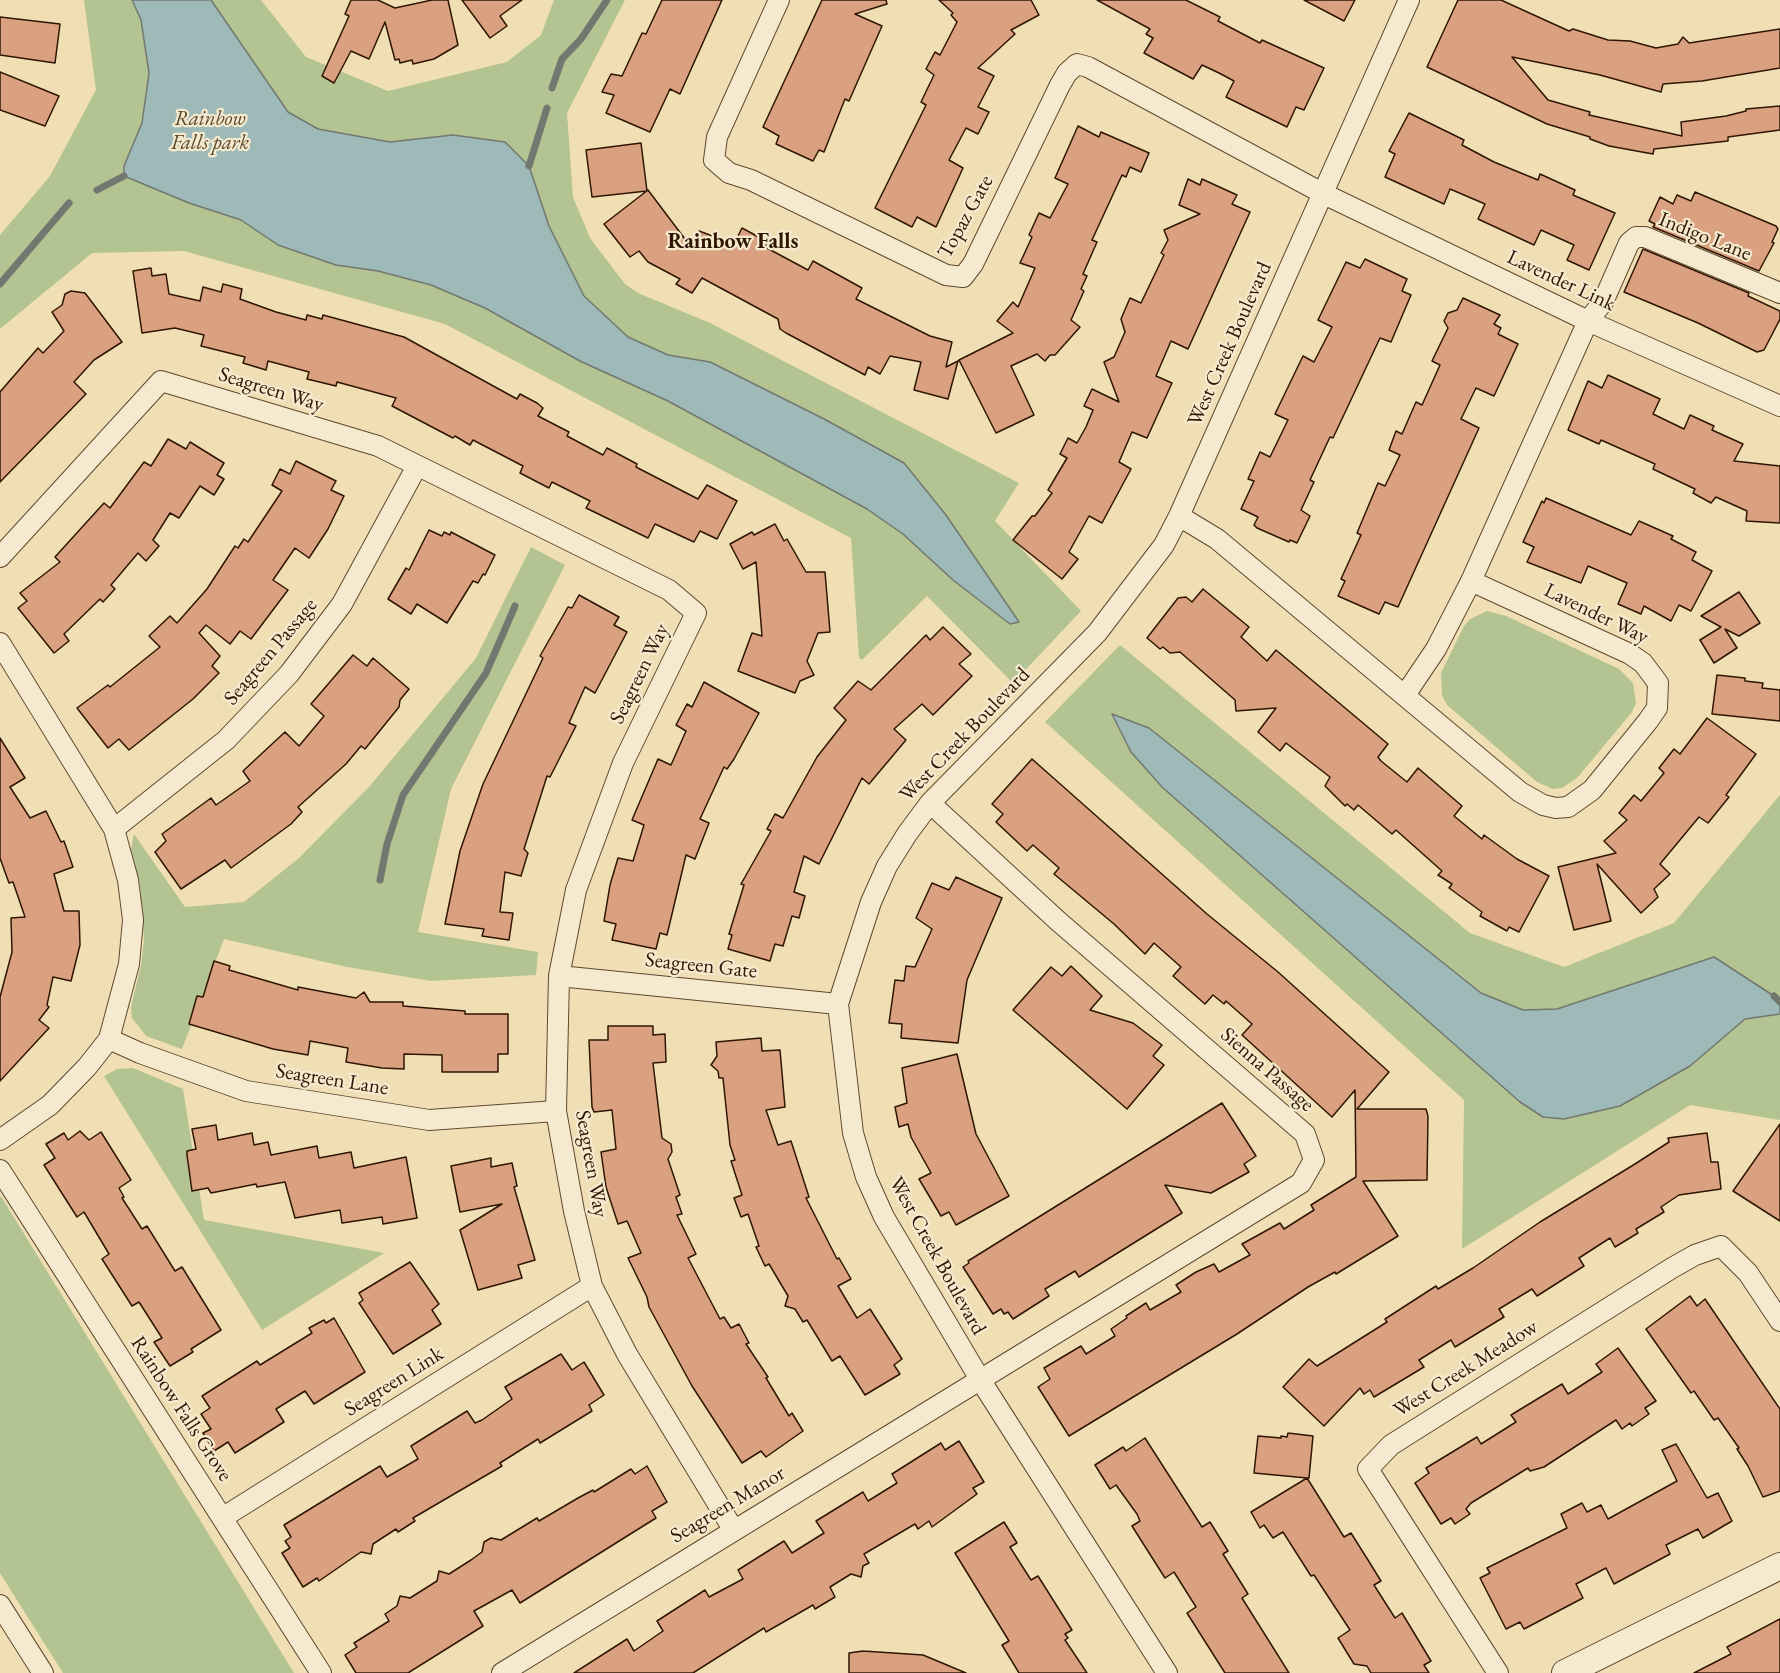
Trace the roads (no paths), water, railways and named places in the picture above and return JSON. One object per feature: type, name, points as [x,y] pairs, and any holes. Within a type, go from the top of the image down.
[{"type":"street","name":"Topaz Gate","points":[[779,0],[717,137],[714,160],[729,173],[751,180],[946,275],[963,277],[973,264],[1060,85],[1067,73],[1077,64],[1088,67],[1324,195]]},
{"type":"street","name":"West Creek Boulevard","points":[[1167,1673],[981,1381],[894,1234],[866,1177],[848,1106],[838,1004],[856,941],[887,866],[930,803],[1097,633],[1134,588],[1164,545],[1324,195],[1409,0]]},
{"type":"street","name":"Lavender Link","points":[[1324,195],[1588,321],[1780,406]]},
{"type":"street","name":"Indigo Lane","points":[[1588,321],[1603,302],[1629,243],[1636,237],[1645,237],[1780,293]]},
{"type":"street","points":[[1405,695],[1436,649],[1471,581],[1588,321]]},
{"type":"street","name":"Seagreen Way","points":[[0,557],[161,381],[378,446],[669,590],[696,613],[623,763],[576,891],[559,976],[556,1111],[574,1211],[592,1286],[627,1354],[734,1529]]},
{"type":"street","name":"Seagreen Passage","points":[[114,829],[226,740],[289,674],[342,604],[417,466]]},
{"type":"street","name":"Lavender Way","points":[[1179,516],[1217,539],[1520,792],[1543,805],[1556,808],[1568,807],[1592,790],[1657,708],[1658,683],[1643,663],[1471,581]]},
{"type":"street","points":[[0,643],[114,829],[128,880],[133,920],[129,964],[109,1039],[57,1099],[0,1140]]},
{"type":"street","name":"Sienna Passage","points":[[930,803],[1058,921],[1305,1134],[1314,1160],[1301,1183],[981,1381]]},
{"type":"street","name":"Seagreen Gate","points":[[559,976],[838,1004]]},
{"type":"street","name":"Seagreen Lane","points":[[109,1039],[236,1087],[429,1120],[556,1111]]},
{"type":"street","name":"Rainbow Falls Grove","points":[[0,1170],[321,1673]]},
{"type":"street","name":"West Creek Meadow","points":[[1498,1673],[1368,1469],[1391,1445],[1695,1255],[1721,1246],[1748,1273],[1780,1321]]},
{"type":"street","name":"Seagreen Link","points":[[222,1518],[592,1286]]},
{"type":"street","name":"Seagreen Manor","points":[[502,1673],[734,1529],[981,1381]]},
{"type":"street","points":[[1565,1673],[1780,1566]]},
{"type":"street","points":[[0,1605],[43,1673]]},
{"type":"water","points":[[132,0],[211,0],[288,112],[318,129],[390,142],[453,135],[505,142],[529,166],[549,226],[584,296],[628,337],[668,355],[710,362],[826,420],[904,463],[946,515],[1019,622],[1010,624],[953,580],[903,534],[867,509],[668,401],[580,361],[485,308],[431,285],[378,271],[336,265],[278,245],[241,220],[189,203],[124,176],[124,166],[142,123],[149,73],[141,20]]},
{"type":"water","points":[[1112,714],[1149,728],[1481,993],[1523,1010],[1557,1009],[1714,957],[1774,996],[1780,1002],[1780,1014],[1745,1019],[1690,1066],[1620,1106],[1564,1119],[1543,1117],[1520,1102],[1162,787],[1131,752]]},
{"type":"waterway","points":[[552,88],[562,59],[581,39],[607,0]]},
{"type":"waterway","points":[[529,166],[547,108]]},
{"type":"waterway","points":[[97,190],[124,176]]},
{"type":"waterway","points":[[0,284],[69,203]]},
{"type":"waterway","points":[[380,880],[387,844],[403,795],[486,673],[515,606]]},
{"type":"waterway","points":[[1774,996],[1780,1002]]},
{"type":"district","name":"Rainbow Falls","points":[[733,242]]},
{"type":"park label","name":"Rainbow Falls park","points":[[210,131]]}]
